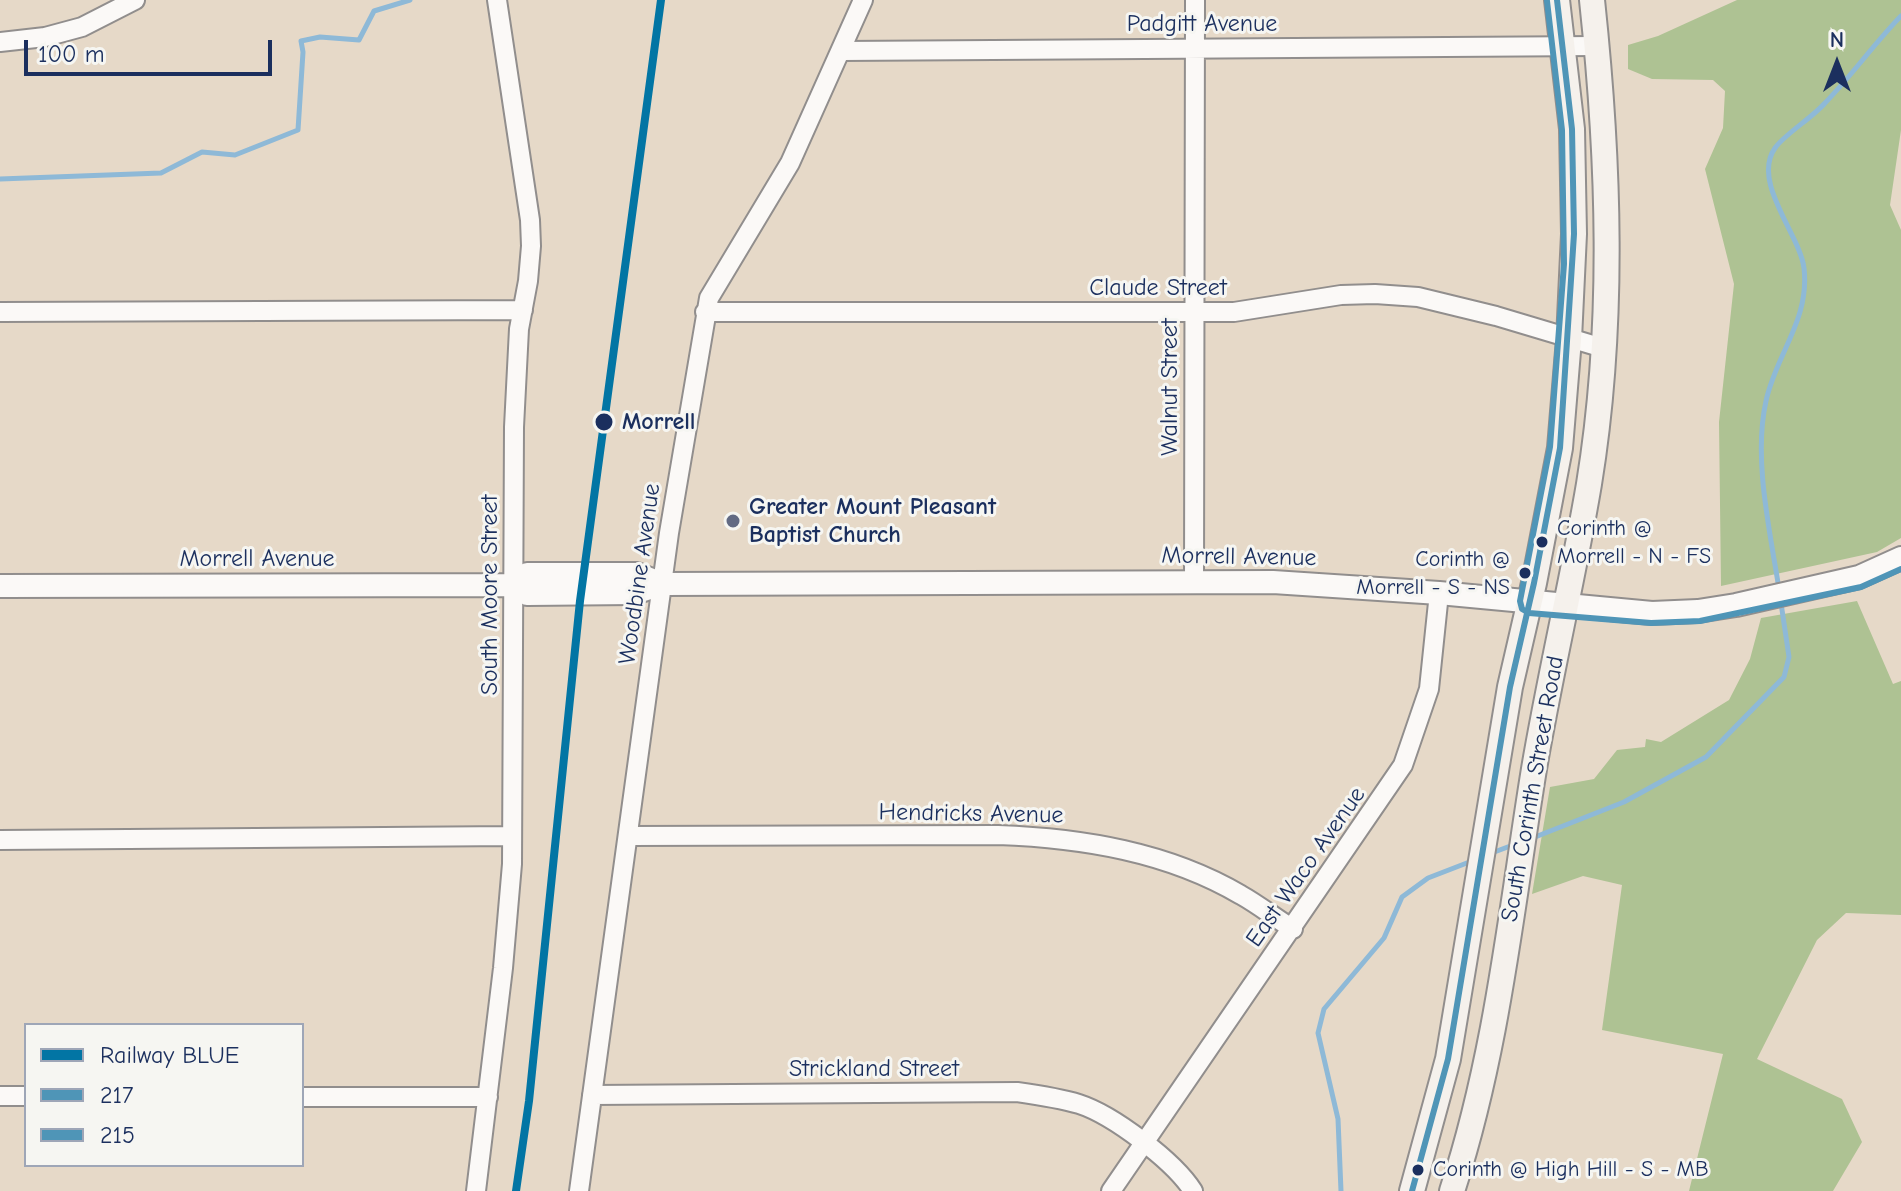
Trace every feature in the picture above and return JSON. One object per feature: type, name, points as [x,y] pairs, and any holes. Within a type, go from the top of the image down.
[{"type":"main road","name":"South Corinth Street Road","points":[[1412,1191],[1438,1102],[1510,687],[1560,448],[1574,264],[1572,129],[1557,0]]},
{"type":"main road","name":"South Corinth Street Road","points":[[1452,1191],[1492,1043],[1530,797],[1589,483],[1603,348],[1605,266],[1605,200],[1592,0]]},
{"type":"main road","points":[[1574,264],[1605,266]]},
{"type":"main road","points":[[1463,962],[1505,970]]},
{"type":"street","points":[[0,42],[45,37],[82,27],[135,0]]},
{"type":"street","name":"South Moore Street","points":[[476,1191],[509,908],[516,364],[530,258],[530,220],[497,0]]},
{"type":"street","name":"Woodbine Avenue","points":[[579,1191],[662,584],[705,312],[719,278],[790,163],[863,0]]},
{"type":"street","name":"Walnut Street","points":[[1194,582],[1195,0]]},
{"type":"street","name":"Padgitt Avenue","points":[[842,51],[1597,46]]},
{"type":"street","name":"Claude Street","points":[[705,312],[1234,312],[1341,295],[1375,294],[1418,297],[1496,316],[1603,348]]},
{"type":"street","points":[[0,312],[523,310]]},
{"type":"street","name":"Morrell Avenue","points":[[0,586],[514,585],[527,574],[637,574],[662,584],[1273,582],[1439,593],[1652,613],[1736,605],[1859,577],[1901,558]]},
{"type":"street","name":"East Waco Avenue","points":[[1111,1191],[1403,765],[1429,689],[1436,646],[1439,593]]},
{"type":"street","name":"Hendricks Avenue","points":[[628,836],[998,835],[1085,842],[1181,867],[1239,894],[1293,929]]},
{"type":"street","points":[[0,840],[512,836]]},
{"type":"street","name":"Strickland Street","points":[[592,1095],[1017,1092],[1053,1097],[1083,1105],[1146,1142],[1187,1181],[1193,1191]]},
{"type":"street","points":[[0,1096],[24,1096]]},
{"type":"street","points":[[304,1097],[488,1097]]},
{"type":"green space","points":[[1737,0],[1901,0],[1901,130],[1890,205],[1901,230],[1901,538],[1877,552],[1721,586],[1719,422],[1734,284],[1705,169],[1723,128],[1725,91],[1713,80],[1652,79],[1628,69],[1628,45],[1658,36]]},
{"type":"green space","points":[[1857,601],[1893,684],[1901,681],[1901,915],[1846,913],[1817,940],[1757,1059],[1842,1099],[1862,1142],[1833,1191],[1689,1191],[1723,1054],[1602,1030],[1622,885],[1583,876],[1532,894],[1550,787],[1594,779],[1617,750],[1645,747],[1646,739],[1661,742],[1729,700],[1750,659],[1761,618]]},
{"type":"waterway","points":[[0,179],[161,173],[202,152],[235,155],[298,130],[301,41],[320,37],[359,40],[374,11],[410,0]]},
{"type":"waterway","points":[[1779,589],[1764,495],[1762,423],[1771,384],[1802,304],[1804,268],[1773,192],[1769,162],[1779,143],[1825,103],[1901,16]]},
{"type":"waterway","points":[[1530,839],[1624,802],[1706,757],[1784,677],[1789,657],[1781,603]]},
{"type":"waterway","points":[[1489,854],[1513,845]]},
{"type":"waterway","points":[[1341,1191],[1338,1119],[1318,1033],[1324,1009],[1384,938],[1402,897],[1428,878],[1472,861]]},
{"type":"rail line","name":"BLUE","points":[[516,1191],[529,1101],[580,601],[661,0]]},
{"type":"transit line","name":"217","points":[[1412,1191],[1448,1059],[1510,687],[1560,448],[1574,234],[1572,129],[1557,0]]},
{"type":"transit line","name":"215","points":[[1547,1],[1562,130],[1564,264],[1550,447],[1520,601],[1522,609],[1529,613],[1651,623],[1700,621],[1861,587],[1901,569]]},
{"type":"place","name":"Morrell","points":[[604,422]]},
{"type":"place","name":"Greater Mount Pleasant Baptist Church","points":[[733,521]]},
{"type":"place","name":"Corinth @ Morrell - N - FS","points":[[1542,542]]},
{"type":"place","name":"Corinth @ Morrell - S - NS","points":[[1525,573]]},
{"type":"place","name":"Corinth @ High Hill - S - MB","points":[[1418,1170]]}]
